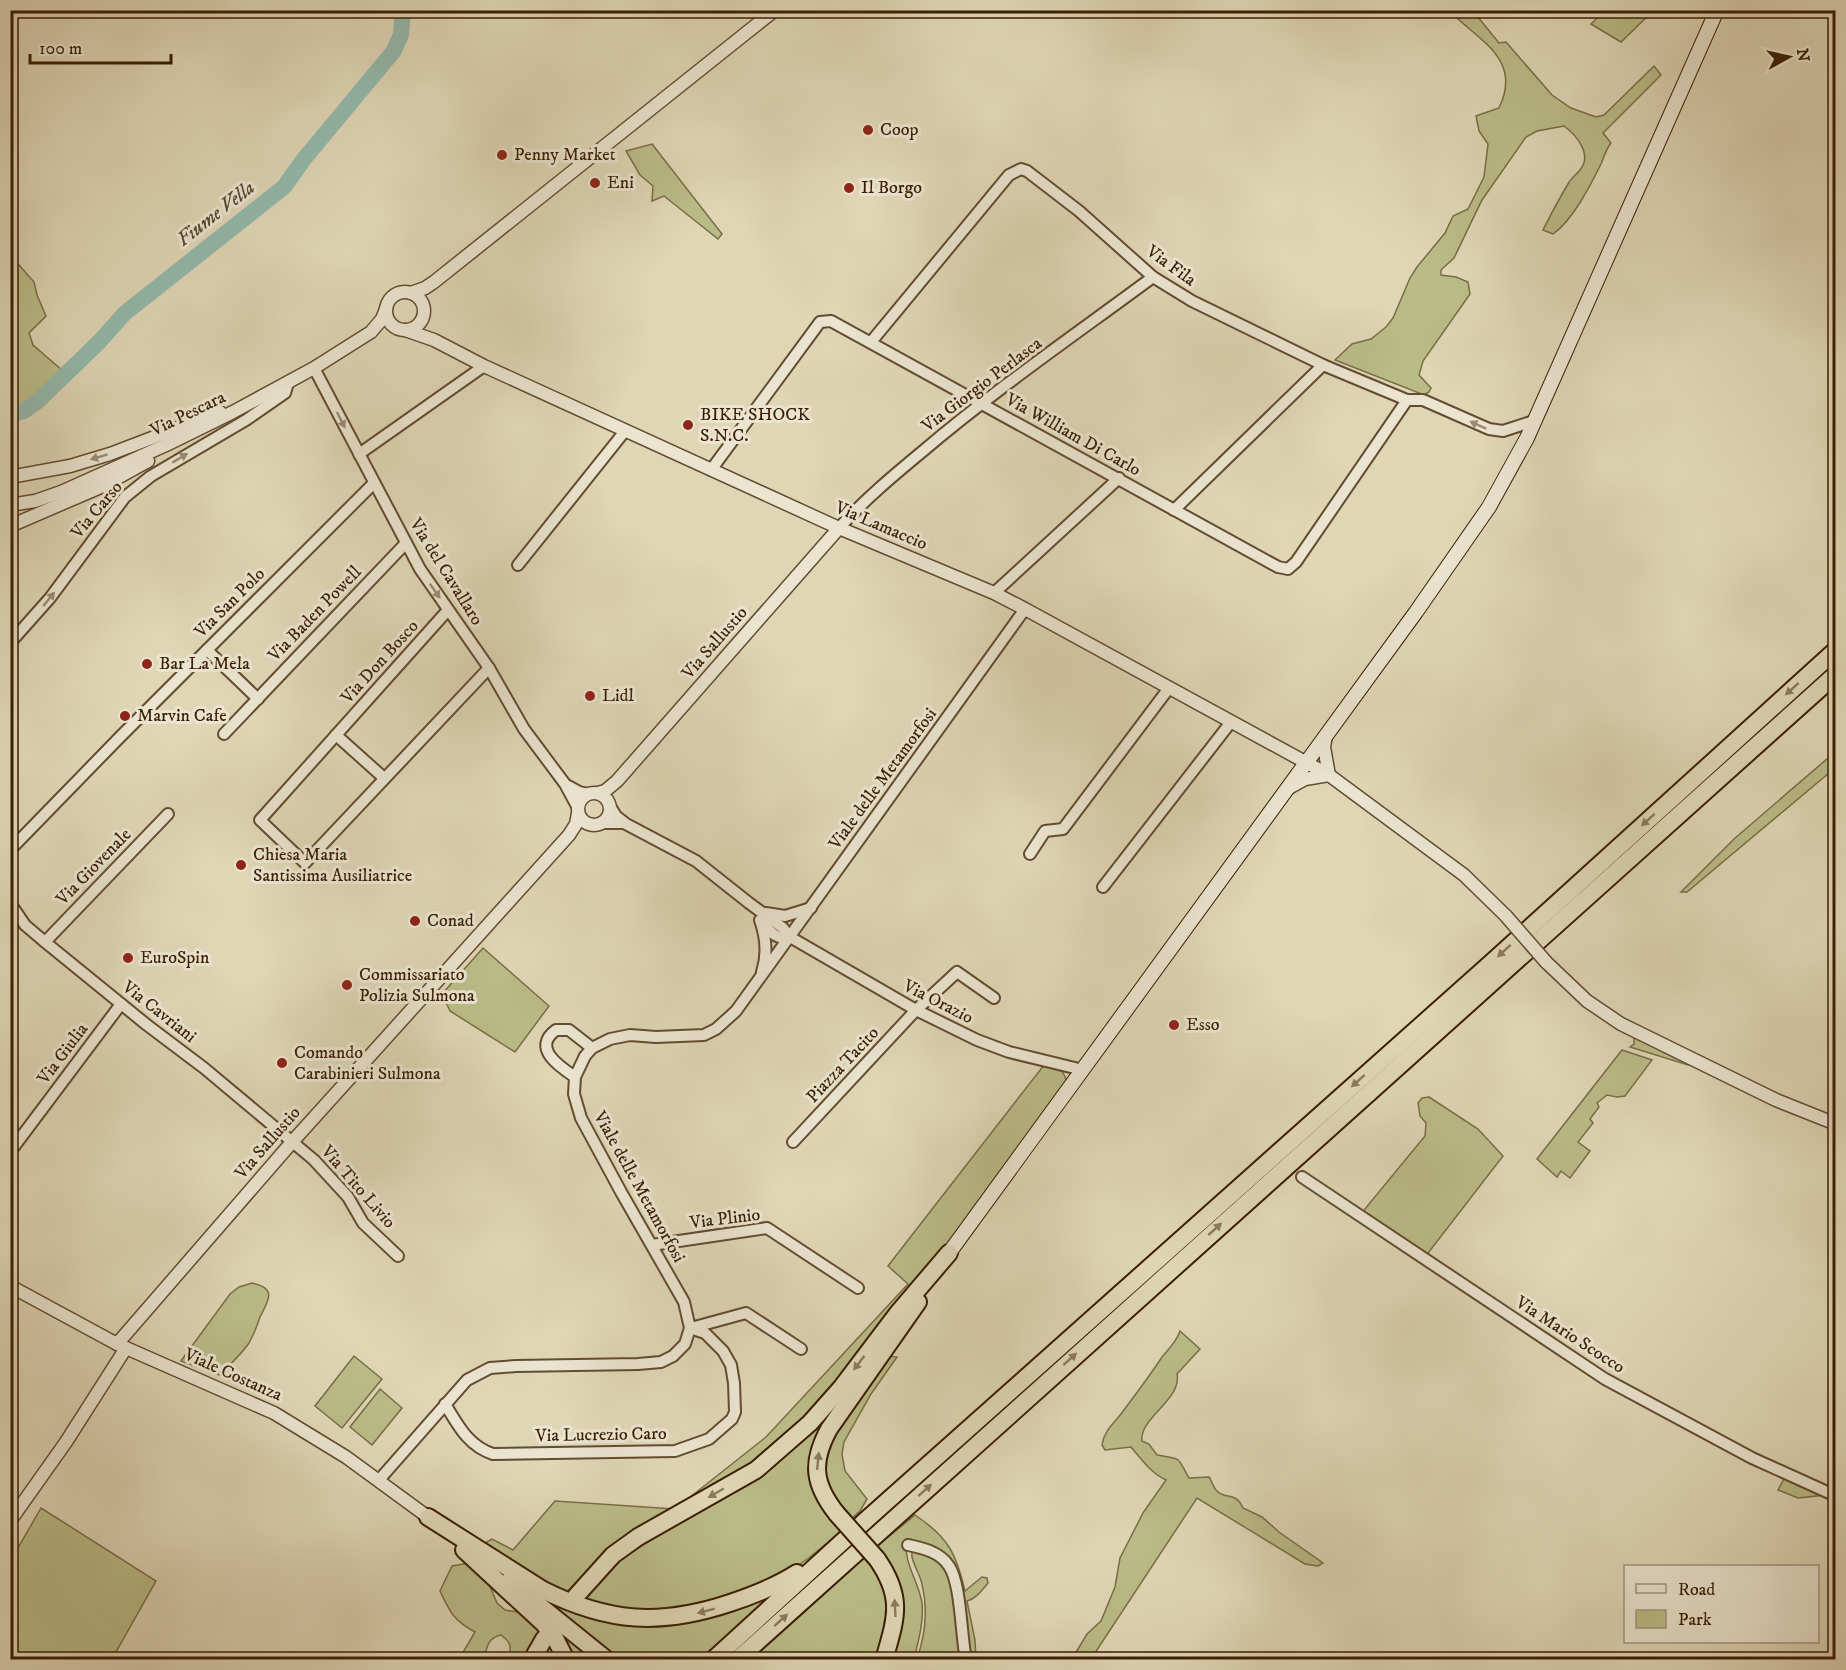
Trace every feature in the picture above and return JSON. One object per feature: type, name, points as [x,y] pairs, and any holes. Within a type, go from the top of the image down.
[{"type":"highway","points":[[713,1659],[1491,963],[1836,650]]},
{"type":"highway","points":[[737,1659],[1836,674]]},
{"type":"highway","points":[[884,1659],[896,1618],[896,1602],[886,1572],[837,1514],[821,1491],[816,1461],[829,1429],[903,1325],[949,1253]]},
{"type":"highway","points":[[576,1596],[613,1556],[638,1536],[756,1470],[810,1424],[842,1388],[897,1314],[949,1253]]},
{"type":"highway","points":[[428,1517],[524,1580],[562,1600],[604,1614],[646,1619],[679,1617],[712,1609],[780,1584],[865,1521]]},
{"type":"highway","points":[[428,1517],[544,1624],[566,1659]]},
{"type":"highway","points":[[428,1517],[607,1659]]},
{"type":"highway","points":[[531,1659],[544,1639]]},
{"type":"main road","points":[[949,1253],[1416,612],[1489,507],[1527,438],[1717,10]]},
{"type":"street","points":[[434,282],[418,325],[402,329],[389,321],[386,309],[394,295],[425,288],[434,282],[775,10]]},
{"type":"street","name":"Via Fila","points":[[871,342],[1009,175],[1021,169],[1027,171],[1079,211],[1154,277],[1192,301],[1323,365],[1407,400],[1423,400],[1489,429],[1503,431],[1534,422]]},
{"type":"street","name":"Via Giorgio Perlasca","points":[[839,528],[854,511],[905,466],[981,403],[1154,277]]},
{"type":"street","points":[[411,292],[419,297],[425,328],[434,340]]},
{"type":"street","name":"Via Pescara","points":[[371,332],[382,319],[386,309]]},
{"type":"street","name":"Via William Di Carlo","points":[[711,470],[820,322],[831,321],[1278,567],[1288,569],[1296,562],[1407,400]]},
{"type":"street","name":"Via Pescara","points":[[10,505],[48,497],[166,445],[314,368],[371,332],[381,329],[402,329]]},
{"type":"street","name":"Via Lamaccio","points":[[402,329],[434,340],[484,366],[839,528],[994,593],[1306,762],[1329,775],[1464,875],[1506,916],[1546,962],[1587,1001],[1621,1024],[1776,1100],[1836,1124]]},
{"type":"street","points":[[1174,510],[1323,365]]},
{"type":"street","points":[[359,454],[484,366]]},
{"type":"street","name":"Via del Cavallaro","points":[[314,368],[420,569],[489,668],[524,729],[565,784],[578,810]]},
{"type":"street","name":"Via Carso","points":[[10,644],[50,598],[125,497],[151,476],[246,420],[285,393],[288,382]]},
{"type":"street","points":[[10,477],[70,466],[110,454],[203,417],[221,412],[233,412]]},
{"type":"street","points":[[518,565],[625,431]]},
{"type":"street","points":[[10,526],[111,481],[146,462],[166,445]]},
{"type":"street","points":[[994,593],[1119,478]]},
{"type":"street","name":"Via San Polo","points":[[10,849],[374,483]]},
{"type":"street","name":"Via Sallustio","points":[[610,806],[613,789],[618,781],[839,528]]},
{"type":"street","name":"Via Baden Powell","points":[[224,734],[406,543]]},
{"type":"street","name":"Viale delle Metamorfosi","points":[[592,1048],[619,1036],[704,1035],[716,1029],[736,1011],[1025,609]]},
{"type":"street","name":"Via Don Bosco","points":[[448,610],[260,820],[305,863],[489,668]]},
{"type":"street","points":[[207,650],[258,699]]},
{"type":"street","points":[[1030,854],[1045,831],[1063,829],[1168,688]]},
{"type":"street","points":[[1103,887],[1231,722]]},
{"type":"street","points":[[1286,790],[1305,779],[1329,775],[1324,747],[1326,734]]},
{"type":"street","points":[[336,735],[384,777]]},
{"type":"street","name":"Via Sallustio","points":[[593,793],[605,790],[618,781]]},
{"type":"street","name":"Via del Cavallaro","points":[[565,784],[574,790],[593,793]]},
{"type":"street","points":[[593,793],[603,795],[610,806],[607,819],[598,824],[584,821],[578,810],[581,799],[593,793]]},
{"type":"street","name":"Via Orazio","points":[[610,806],[616,816],[626,824],[696,861],[749,903],[760,915],[783,928],[790,937],[916,1010],[993,1046],[1083,1070]]},
{"type":"street","name":"Via Sallustio","points":[[10,1521],[66,1442],[122,1346],[293,1141],[569,835],[576,824],[578,810]]},
{"type":"street","name":"Via Giovenale","points":[[45,942],[168,814]]},
{"type":"street","name":"Via Sallustio","points":[[569,835],[598,824]]},
{"type":"street","name":"Via Orazio","points":[[598,824],[626,824]]},
{"type":"street","name":"Via Cavriani","points":[[10,903],[25,925],[45,942],[293,1141]]},
{"type":"street","name":"Via Orazio","points":[[760,915],[785,916],[811,908]]},
{"type":"street","points":[[758,982],[766,950],[760,915]]},
{"type":"street","name":"Piazza Tacito","points":[[794,1142],[916,1010],[957,972],[994,998]]},
{"type":"street","name":"Via Giulia","points":[[10,1152],[121,1004]]},
{"type":"street","points":[[556,1030],[569,1030],[592,1048],[579,1066],[575,1077],[549,1055],[547,1046],[549,1036],[556,1030]]},
{"type":"street","name":"Viale delle Metamorfosi","points":[[575,1077],[574,1094],[581,1118],[684,1302],[690,1328]]},
{"type":"street","name":"Via Tito Livio","points":[[293,1141],[348,1197],[363,1222],[398,1256]]},
{"type":"street","name":"Via Mario Scocco","points":[[1302,1177],[1605,1379],[1752,1458],[1836,1496]]},
{"type":"street","name":"Via Plinio","points":[[652,1245],[767,1228],[858,1288]]},
{"type":"street","name":"Viale Costanza","points":[[10,1287],[122,1346],[274,1413],[346,1457],[428,1517]]},
{"type":"street","points":[[379,1480],[467,1380],[490,1368],[661,1362],[674,1356],[685,1344],[690,1328],[746,1313],[801,1349]]},
{"type":"street","name":"Via Lucrezio Caro","points":[[445,1404],[463,1432],[479,1449],[493,1454],[675,1451],[709,1438],[732,1419],[735,1412],[731,1365],[723,1351],[705,1334],[690,1328]]},
{"type":"street","points":[[908,1545],[926,1549],[940,1556],[950,1566],[957,1592],[966,1659]]},
{"type":"green space","points":[[1450,11],[1473,11],[1499,43],[1506,42],[1552,95],[1571,108],[1596,117],[1604,115],[1654,66],[1661,75],[1603,133],[1611,143],[1601,164],[1574,212],[1553,234],[1543,230],[1569,182],[1584,164],[1584,151],[1578,140],[1564,126],[1537,131],[1526,137],[1482,200],[1454,258],[1441,270],[1441,275],[1456,277],[1468,282],[1470,294],[1423,361],[1419,375],[1431,388],[1424,395],[1335,360],[1352,344],[1371,339],[1386,327],[1393,318],[1417,267],[1445,233],[1453,216],[1468,209],[1484,177],[1488,144],[1479,131],[1476,116],[1499,108],[1505,91],[1505,76],[1494,52]]},
{"type":"green space","points":[[1604,11],[1653,11],[1621,42],[1591,24]]},
{"type":"green space","points":[[652,144],[722,234],[718,239],[664,196],[652,201],[653,186],[640,175],[626,151]]},
{"type":"green space","points":[[12,257],[34,282],[46,316],[29,333],[33,345],[63,371],[38,396],[11,413]]},
{"type":"green space","points":[[1835,752],[1835,768],[1687,892],[1681,892],[1734,839]]},
{"type":"green space","points":[[483,948],[549,1006],[515,1052],[450,1011],[442,994]]},
{"type":"green space","points":[[1634,1037],[1696,1063],[1688,1065],[1630,1047],[1634,1044]]},
{"type":"green space","points":[[1622,1050],[1652,1060],[1625,1096],[1607,1095],[1597,1103],[1599,1107],[1590,1119],[1593,1123],[1578,1142],[1590,1151],[1570,1178],[1561,1171],[1557,1177],[1537,1159]]},
{"type":"green space","points":[[1044,1065],[1062,1071],[1067,1083],[976,1209],[884,1327],[767,1459],[673,1515],[570,1599],[483,1544],[492,1539],[513,1550],[555,1501],[675,1509],[766,1437],[908,1284],[888,1266]]},
{"type":"green space","points":[[1429,1097],[1478,1129],[1503,1156],[1425,1257],[1360,1215],[1425,1136],[1426,1123],[1420,1116],[1418,1103],[1422,1098]]},
{"type":"green space","points":[[252,1283],[265,1288],[269,1296],[255,1331],[239,1356],[220,1375],[181,1361],[230,1294],[239,1287]]},
{"type":"green space","points":[[1180,1331],[1200,1349],[1177,1374],[1177,1383],[1173,1392],[1147,1424],[1142,1441],[1149,1444],[1157,1455],[1178,1460],[1189,1478],[1209,1477],[1219,1493],[1237,1499],[1243,1508],[1262,1517],[1323,1563],[1318,1566],[1305,1564],[1197,1498],[1091,1659],[1072,1659],[1087,1634],[1101,1621],[1115,1587],[1120,1558],[1143,1513],[1166,1480],[1151,1470],[1131,1447],[1105,1450],[1102,1445],[1103,1440],[1109,1428]]},
{"type":"green space","points":[[354,1356],[382,1379],[342,1428],[315,1406]]},
{"type":"green space","points":[[887,1356],[897,1357],[871,1394],[844,1442],[842,1454],[845,1471],[867,1499],[860,1511],[851,1519],[828,1494],[823,1449]]},
{"type":"green space","points":[[380,1389],[402,1408],[372,1445],[350,1427]]},
{"type":"green space","points":[[842,1395],[813,1462],[843,1530],[810,1557],[775,1582],[658,1616],[576,1600],[623,1558],[678,1522],[775,1466]]},
{"type":"green space","points":[[1785,1477],[1826,1495],[1798,1498],[1778,1490]]},
{"type":"green space","points":[[41,1508],[156,1581],[112,1659],[11,1659],[11,1560]]},
{"type":"green space","points":[[915,1515],[935,1531],[949,1547],[958,1566],[965,1591],[982,1577],[987,1578],[988,1583],[967,1601],[975,1640],[976,1659],[917,1659],[924,1632],[925,1603],[921,1581],[912,1557],[912,1541],[907,1539],[907,1555],[922,1603],[921,1625],[914,1659],[893,1659],[902,1623],[903,1603],[876,1547]]},
{"type":"green space","points":[[865,1557],[889,1585],[882,1659],[751,1660]]},
{"type":"green space","points":[[469,1563],[487,1579],[497,1603],[505,1610],[525,1613],[546,1632],[528,1659],[509,1659],[510,1646],[501,1635],[490,1641],[484,1659],[456,1659],[461,1656],[475,1632],[453,1615],[440,1591],[452,1566]]},
{"type":"green space","points":[[778,1590],[701,1660],[617,1659],[541,1596],[624,1622]]},
{"type":"green space","points":[[552,1619],[600,1659],[570,1659]]},
{"type":"waterway","name":"Fiume Vella","points":[[10,415],[24,411],[38,401],[99,342],[125,313],[284,187],[304,159],[393,52],[401,35],[403,10]]},
{"type":"place","name":"Coop","points":[[868,130]]},
{"type":"place","name":"Penny Market","points":[[502,155]]},
{"type":"place","name":"Eni","points":[[595,183]]},
{"type":"place","name":"Il Borgo","points":[[849,188]]},
{"type":"place","name":"BIKE SHOCK S.N.C.","points":[[688,425]]},
{"type":"place","name":"Bar La Mela","points":[[147,664]]},
{"type":"place","name":"Lidl","points":[[590,696]]},
{"type":"place","name":"Marvin Cafe","points":[[125,716]]},
{"type":"place","name":"Chiesa Maria Santissima Ausiliatrice","points":[[241,865]]},
{"type":"place","name":"Conad","points":[[415,921]]},
{"type":"place","name":"EuroSpin","points":[[128,958]]},
{"type":"place","name":"Commissariato Polizia Sulmona","points":[[347,985]]},
{"type":"place","name":"Esso","points":[[1174,1025]]},
{"type":"place","name":"Comando Carabinieri Sulmona","points":[[282,1063]]}]
